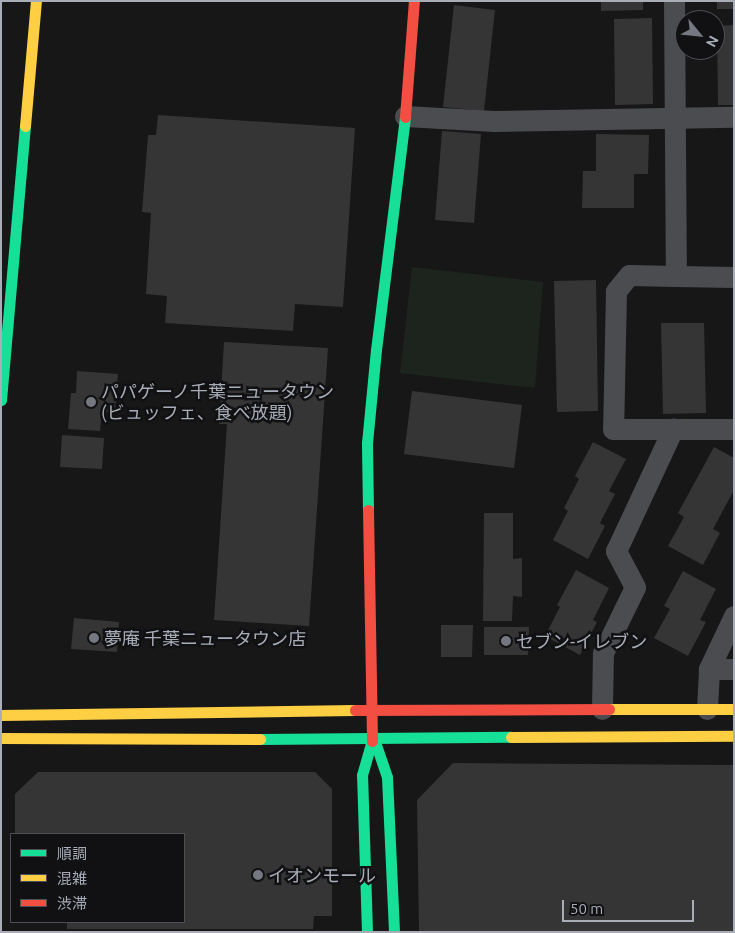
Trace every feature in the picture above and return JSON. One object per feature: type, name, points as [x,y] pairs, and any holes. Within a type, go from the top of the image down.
[{"type":"main road","points":[[1,400],[36,1]]},
{"type":"main road","points":[[394,932],[387,777],[373,736],[368,444],[376,350],[405,116],[414,1]]},
{"type":"main road","points":[[1,716],[372,710],[734,709]]},
{"type":"main road","points":[[367,932],[362,774],[373,736]]},
{"type":"main road","points":[[1,738],[200,739],[373,736],[734,736]]},
{"type":"street","points":[[674,1],[676,276]]},
{"type":"street","points":[[405,116],[494,121],[734,117]]},
{"type":"street","points":[[734,277],[629,276],[616,291],[613,419],[613,429],[734,429]]},
{"type":"street","points":[[602,709],[603,653],[635,587],[616,551],[673,429]]},
{"type":"street","points":[[707,709],[709,669],[734,616]]},
{"type":"street","points":[[709,669],[734,669]]},
{"type":"shaded area","points":[[412,267],[543,282],[535,388],[400,373]]},
{"type":"building","points":[[601,1],[643,1],[643,10],[601,11]]},
{"type":"building","points":[[717,1],[734,1],[734,9],[717,9]]},
{"type":"building","points":[[454,5],[495,10],[484,111],[443,107]]},
{"type":"building","points":[[652,18],[653,104],[615,105],[614,19]]},
{"type":"building","points":[[734,25],[734,105],[718,105],[717,60],[725,60],[725,26]]},
{"type":"building","points":[[158,115],[355,128],[343,307],[295,304],[293,331],[165,323],[167,296],[146,294],[151,213],[142,212],[148,135],[156,135]]},
{"type":"building","points":[[442,131],[481,134],[474,223],[435,220]]},
{"type":"building","points":[[596,134],[649,135],[648,174],[634,174],[634,208],[582,208],[583,171],[596,171]]},
{"type":"building","points":[[596,280],[598,411],[557,412],[554,281]]},
{"type":"building","points":[[661,323],[704,323],[706,413],[663,414]]},
{"type":"building","points":[[224,342],[328,348],[309,626],[214,620],[227,424],[219,424]]},
{"type":"building","points":[[77,371],[118,374],[115,413],[102,412],[100,431],[68,429],[71,393],[76,393]]},
{"type":"building","points":[[412,391],[522,405],[514,468],[404,454]]},
{"type":"building","points":[[62,435],[104,438],[102,469],[60,467]]},
{"type":"building","points":[[593,442],[626,459],[609,491],[615,494],[600,523],[605,526],[588,559],[553,540],[568,511],[564,508],[579,479],[575,476]]},
{"type":"building","points":[[714,447],[734,458],[734,490],[713,529],[720,533],[703,565],[668,546],[684,517],[678,513]]},
{"type":"building","points":[[484,513],[513,513],[513,559],[522,558],[522,597],[513,596],[512,621],[483,621]]},
{"type":"building","points":[[576,570],[609,588],[593,620],[597,622],[580,655],[545,636],[560,607],[557,605]]},
{"type":"building","points":[[683,571],[716,589],[700,620],[706,622],[688,656],[654,638],[670,609],[664,606]]},
{"type":"building","points":[[74,618],[119,622],[117,652],[71,649]]},
{"type":"building","points":[[441,625],[473,625],[472,657],[441,657]]},
{"type":"building","name":"セブン-イレブン","points":[[484,627],[529,627],[528,655],[484,655]]},
{"type":"building","points":[[453,763],[734,765],[734,932],[419,932],[417,800]]},
{"type":"building","name":"イオンモール","points":[[38,772],[315,772],[332,789],[332,916],[314,916],[313,929],[67,929],[67,923],[185,923],[185,833],[15,833],[15,794]]},
{"type":"traffic: fast","points":[[368,510],[367,443],[376,350],[405,117]]},
{"type":"traffic: fast","points":[[1,400],[25,126]]},
{"type":"traffic: fast","points":[[373,736],[387,777],[394,932]]},
{"type":"traffic: fast","points":[[260,739],[511,737]]},
{"type":"traffic: fast","points":[[367,932],[362,775],[372,741]]},
{"type":"traffic: slow","points":[[25,126],[36,1]]},
{"type":"traffic: slow","points":[[609,709],[734,709]]},
{"type":"traffic: slow","points":[[1,715],[355,710]]},
{"type":"traffic: slow","points":[[511,737],[734,736]]},
{"type":"traffic: slow","points":[[1,738],[260,739]]},
{"type":"traffic: jam","points":[[405,117],[414,1]]},
{"type":"traffic: jam","points":[[368,510],[372,741]]},
{"type":"traffic: jam","points":[[355,710],[609,709]]},
{"type":"place","name":"パパゲーノ千葉ニュータウン (ビュッフェ、食べ放題)","points":[[91,402]]},
{"type":"place","name":"夢庵 千葉ニュータウン店","points":[[94,638]]},
{"type":"place","name":"セブン-イレブン","points":[[506,641]]},
{"type":"place","name":"イオンモール","points":[[258,875]]}]
